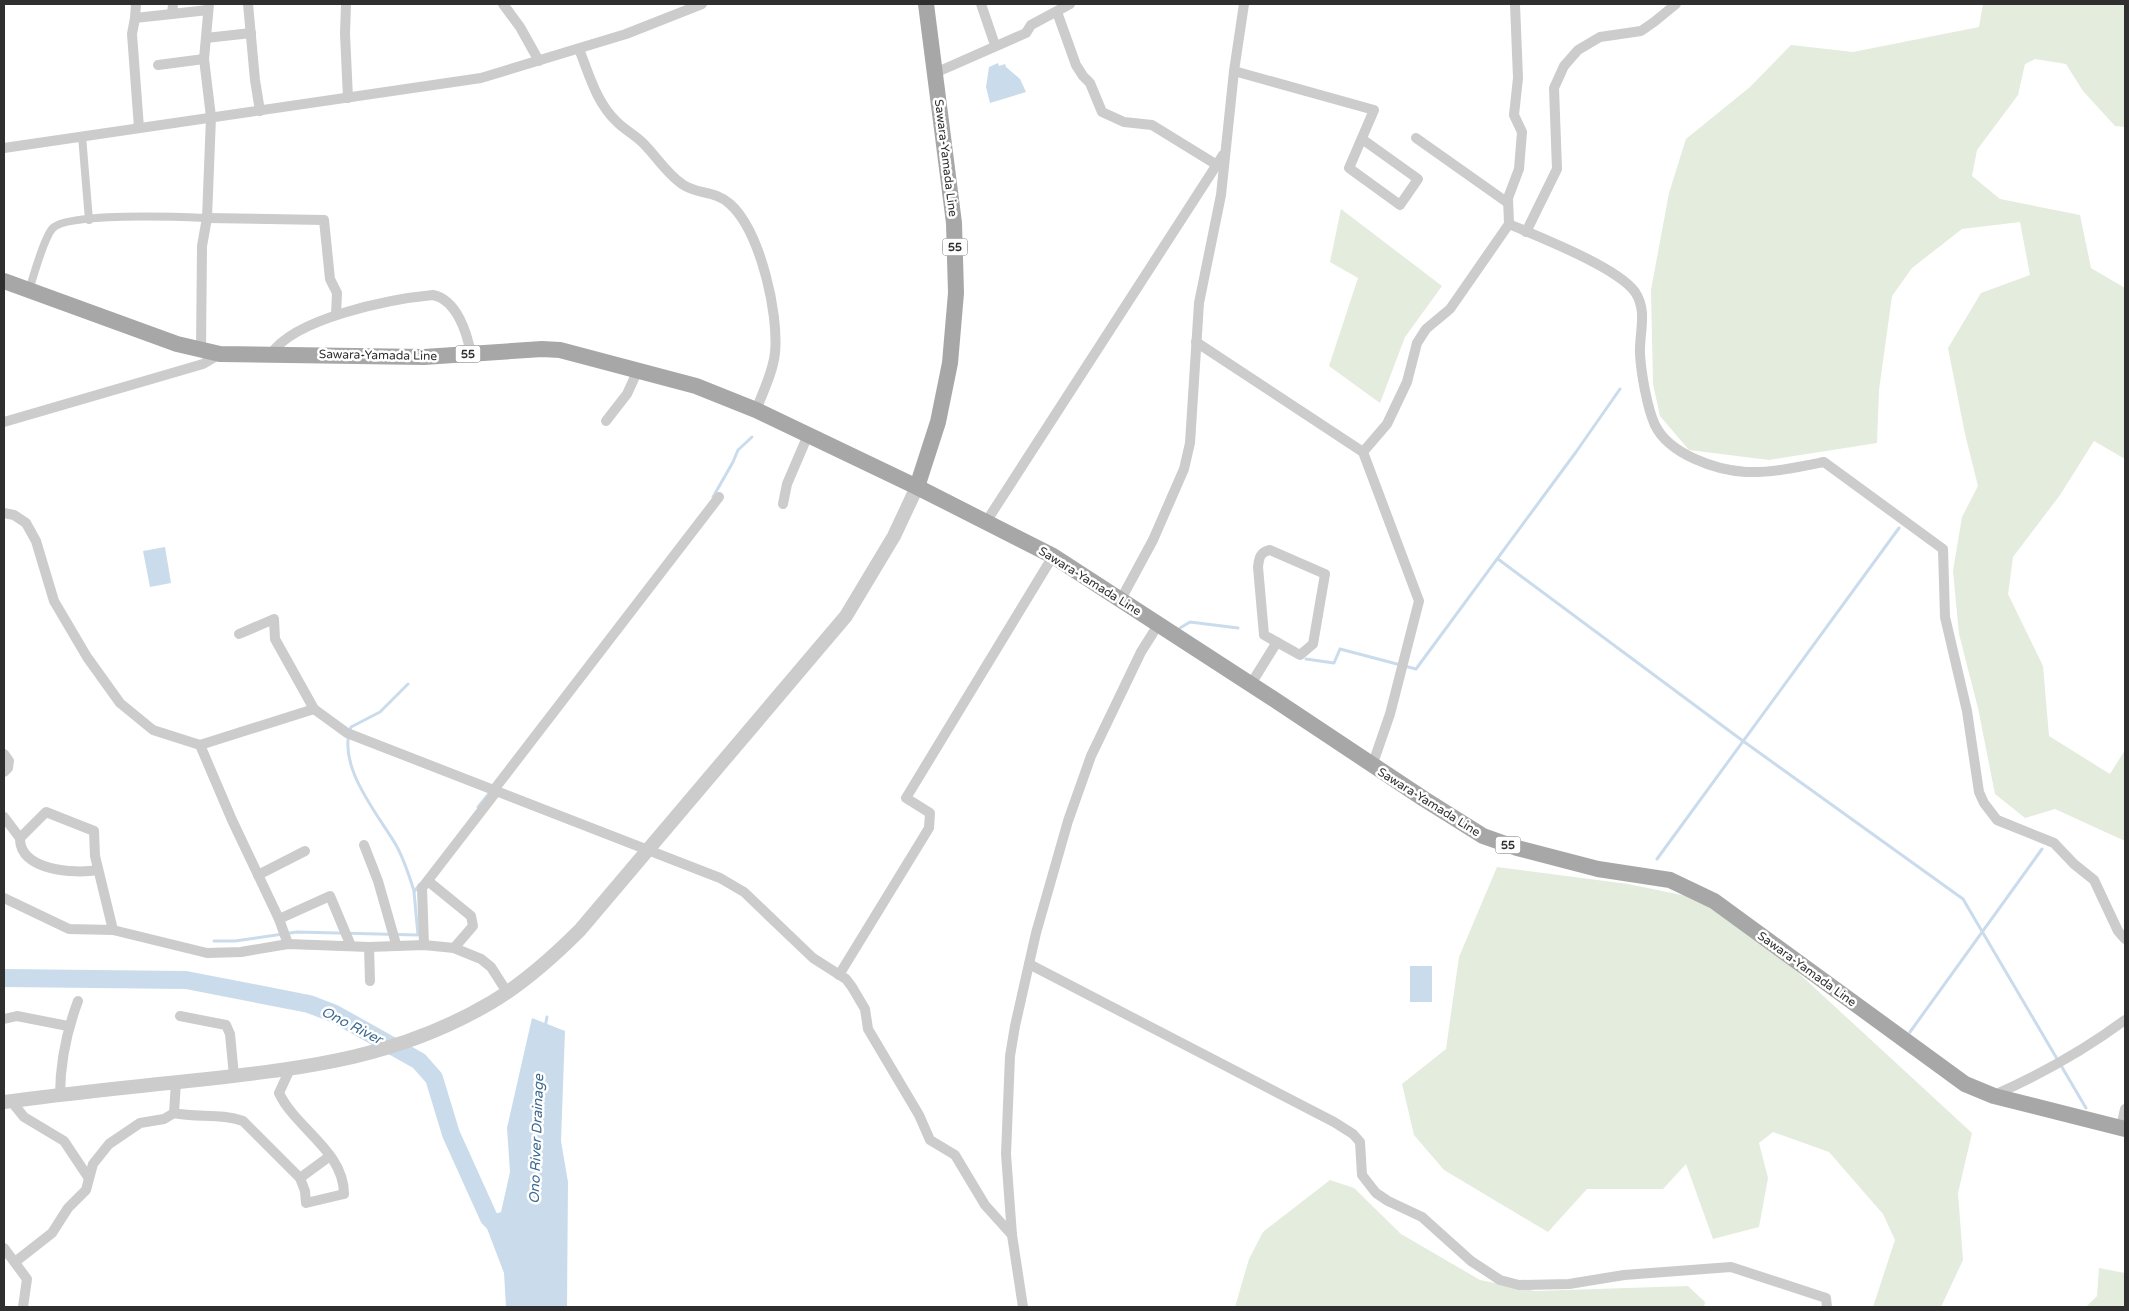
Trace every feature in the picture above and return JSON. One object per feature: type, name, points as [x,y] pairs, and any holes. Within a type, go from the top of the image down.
[{"type":"main road","name":"Sawara-Yamada Line","points":[[917,487],[938,422],[950,363],[956,293],[954,223],[926,4]]},
{"type":"main road","name":"Sawara-Yamada Line","points":[[4,281],[201,350],[220,354],[424,357],[542,349],[560,350],[696,386],[756,410],[917,487],[1053,556],[1251,684],[1372,766],[1483,836],[1517,848],[1598,869],[1670,880],[1690,888],[1714,901],[1965,1084],[1994,1096],[2123,1128]]},
{"type":"street","points":[[136,4],[132,34],[133,75],[139,128]]},
{"type":"street","points":[[248,4],[254,80],[260,111]]},
{"type":"street","points":[[346,4],[348,98]]},
{"type":"street","points":[[503,4],[520,28],[539,62]]},
{"type":"street","points":[[4,148],[480,78],[539,62],[626,34],[702,4]]},
{"type":"street","points":[[981,4],[995,45]]},
{"type":"street","points":[[935,73],[1026,33],[1031,25],[1070,4]]},
{"type":"street","points":[[1120,601],[1153,540],[1184,469],[1190,443],[1199,303],[1221,195],[1234,71],[1244,4]]},
{"type":"street","points":[[1363,452],[1387,424],[1407,382],[1417,343],[1426,329],[1450,309],[1509,224],[1508,202],[1519,168],[1522,132],[1514,115],[1518,78],[1515,4]]},
{"type":"street","points":[[1526,232],[1557,169],[1554,88],[1564,66],[1578,50],[1600,37],[1640,30],[1654,22],[1676,4]]},
{"type":"street","points":[[135,18],[173,9],[208,7],[204,59],[211,117],[207,218],[202,246],[201,350]]},
{"type":"street","points":[[1057,12],[1076,65],[1090,83],[1102,112],[1124,122],[1152,125],[1217,165]]},
{"type":"street","points":[[206,38],[251,33]]},
{"type":"street","points":[[579,49],[596,95],[617,122],[643,143],[683,185],[715,193],[731,205],[755,239],[766,279],[772,311],[775,347],[767,380],[756,410]]},
{"type":"street","points":[[158,65],[204,59]]},
{"type":"street","points":[[1234,71],[1374,110],[1349,168],[1400,205],[1418,179],[1362,139]]},
{"type":"street","points":[[82,136],[89,220]]},
{"type":"street","points":[[1416,138],[1508,202]]},
{"type":"street","points":[[986,522],[1225,152]]},
{"type":"street","points":[[29,290],[52,228],[58,224],[141,216],[324,220],[330,279],[336,293],[336,314]]},
{"type":"street","points":[[1509,224],[1607,269],[1634,291],[1643,312],[1640,354],[1647,395],[1655,425],[1670,442],[1684,453],[1719,468],[1746,472],[1824,462],[1943,549],[1945,617],[1967,711],[1979,792],[1984,803],[1997,820],[2054,843],[2074,864],[2094,880],[2118,931],[2125,939]]},
{"type":"street","points":[[271,354],[278,344],[336,314],[416,296],[440,296],[464,326],[471,354]]},
{"type":"street","points":[[1196,342],[1363,452],[1419,601],[1390,714],[1372,766]]},
{"type":"street","points":[[4,422],[203,364],[220,354]]},
{"type":"street","points":[[606,421],[627,394],[638,370]]},
{"type":"street","points":[[783,504],[787,484],[808,435]]},
{"type":"street","points":[[8,1101],[290,1069],[372,1053],[413,1039],[465,1016],[507,992],[560,950],[580,930],[649,852],[846,616],[894,536],[917,487]]},
{"type":"street","points":[[424,945],[422,888],[493,791],[719,497]]},
{"type":"street","points":[[4,513],[14,515],[26,523],[36,541],[57,608],[87,657],[120,703],[153,730],[200,745],[314,709]]},
{"type":"street","points":[[1270,550],[1325,574],[1313,644],[1300,656],[1277,642],[1264,635],[1261,610],[1258,567],[1260,557],[1264,551],[1270,550]]},
{"type":"street","points":[[839,975],[929,828],[930,813],[906,798],[1053,556]]},
{"type":"street","points":[[239,634],[274,619],[275,639],[314,709],[349,733],[649,852],[720,878],[744,892],[813,958],[839,975],[858,994],[865,1009],[868,1029],[919,1115],[930,1140],[955,1155],[985,1205],[1012,1235]]},
{"type":"street","points":[[1023,1307],[1012,1235],[1006,1154],[1010,1056],[1029,964],[1068,821],[1091,756],[1141,652],[1158,625]]},
{"type":"street","points":[[1251,684],[1277,642]]},
{"type":"street","points":[[200,745],[279,919],[285,937]]},
{"type":"street","points":[[4,754],[9,761],[8,768],[4,772]]},
{"type":"street","points":[[20,838],[46,812],[94,831],[95,856],[113,930]]},
{"type":"street","points":[[4,817],[20,838],[20,846],[26,855],[45,866],[65,872],[98,870]]},
{"type":"street","points":[[364,845],[378,881],[396,944]]},
{"type":"street","points":[[258,875],[305,851]]},
{"type":"street","points":[[428,881],[471,916],[472,926],[454,948]]},
{"type":"street","points":[[279,919],[330,896],[351,946]]},
{"type":"street","points":[[4,898],[69,929],[113,930],[207,953],[241,952],[285,937],[351,946],[369,947],[396,944],[454,948],[482,960],[491,967],[507,992]]},
{"type":"street","points":[[369,947],[370,980]]},
{"type":"street","points":[[1029,964],[1322,1114],[1347,1130],[1360,1142],[1362,1175],[1376,1193],[1427,1220],[1471,1260],[1500,1280],[1519,1285],[1569,1284],[1624,1275],[1731,1267],[1826,1298],[1827,1307]]},
{"type":"street","points":[[60,1096],[60,1071],[68,1026],[78,1001]]},
{"type":"street","points":[[4,1020],[18,1016],[68,1026]]},
{"type":"street","points":[[180,1016],[226,1025],[230,1034],[234,1076]]},
{"type":"street","points":[[1994,1096],[2090,1047],[2121,1028],[2125,1020]]},
{"type":"street","points":[[15,1262],[52,1233],[68,1208],[86,1190],[93,1164],[108,1144],[140,1123],[164,1120],[174,1113],[191,1117],[232,1117],[242,1121],[300,1178],[305,1191],[306,1203],[344,1194],[344,1180],[330,1156],[284,1104],[278,1093],[290,1069]]},
{"type":"street","points":[[174,1113],[176,1082]]},
{"type":"street","points":[[8,1101],[24,1117],[64,1141],[88,1177]]},
{"type":"street","points":[[2123,1128],[2125,1109]]},
{"type":"street","points":[[300,1178],[330,1156]]},
{"type":"street","points":[[4,1248],[27,1278],[23,1307]]},
{"type":"green space","points":[[1983,4],[2125,4],[2125,127],[2115,126],[2083,91],[2066,64],[2035,59],[2025,64],[2018,95],[1977,150],[1972,176],[2000,199],[2080,215],[2091,268],[2125,288],[2125,459],[2094,441],[2060,495],[2013,557],[2008,594],[2043,666],[2049,736],[2110,774],[2125,750],[2125,841],[2055,809],[2025,818],[1995,794],[1978,708],[1959,634],[1953,571],[1962,517],[1978,486],[1965,434],[1948,348],[1981,293],[2030,275],[2020,222],[1962,229],[1912,268],[1892,296],[1879,390],[1877,443],[1769,460],[1689,450],[1660,416],[1653,384],[1651,290],[1669,193],[1686,139],[1750,87],[1791,45],[1853,52],[1979,27]]},
{"type":"green space","points":[[1341,209],[1442,286],[1405,337],[1380,403],[1329,366],[1358,278],[1330,262]]},
{"type":"green space","points":[[1497,867],[1628,884],[1696,898],[1780,956],[1972,1133],[1958,1193],[1963,1260],[1941,1307],[1873,1307],[1895,1240],[1883,1214],[1829,1152],[1773,1132],[1759,1143],[1768,1178],[1759,1227],[1713,1239],[1686,1164],[1663,1189],[1587,1189],[1548,1232],[1444,1170],[1414,1135],[1402,1084],[1446,1049],[1459,957]]},
{"type":"green space","points":[[1330,1180],[1354,1188],[1401,1234],[1480,1280],[1535,1291],[1688,1286],[1705,1302],[1704,1307],[1235,1307],[1249,1259],[1263,1232]]},
{"type":"green space","points":[[2099,1268],[2125,1273],[2125,1307],[2086,1307],[2097,1296]]},
{"type":"water","points":[[998,63],[999,66],[1005,64],[1020,79],[1026,92],[990,103],[986,87],[989,67]]},
{"type":"water","points":[[165,547],[171,583],[150,587],[143,551]]},
{"type":"water","points":[[1410,966],[1432,966],[1432,1002],[1410,1002]]},
{"type":"water","points":[[532,1018],[565,1031],[561,1141],[568,1182],[567,1307],[506,1307],[504,1273],[483,1218],[501,1212],[510,1172],[507,1128]]},
{"type":"waterway","points":[[1306,659],[1334,663],[1340,649],[1416,669],[1576,452],[1620,389]]},
{"type":"waterway","points":[[713,497],[738,450],[752,437]]},
{"type":"waterway","points":[[1657,859],[1899,528]]},
{"type":"waterway","points":[[1498,559],[1743,741],[1963,899],[2086,1108]]},
{"type":"waterway","points":[[1180,628],[1190,622],[1238,628]]},
{"type":"waterway","points":[[408,684],[380,712],[351,727],[348,742],[349,757],[354,773],[369,804],[399,850],[414,891]]},
{"type":"waterway","points":[[478,807],[491,791]]},
{"type":"waterway","points":[[1910,1032],[2042,849]]},
{"type":"waterway","points":[[214,941],[235,941],[297,932],[418,935],[414,892],[420,884]]},
{"type":"waterway","name":"Ono River","points":[[4,978],[186,980],[309,1004],[335,1014],[419,1061],[434,1078],[451,1134],[489,1218],[504,1233]]},
{"type":"waterway","name":"Ono River Drainage","points":[[545,1027],[547,1017]]}]
